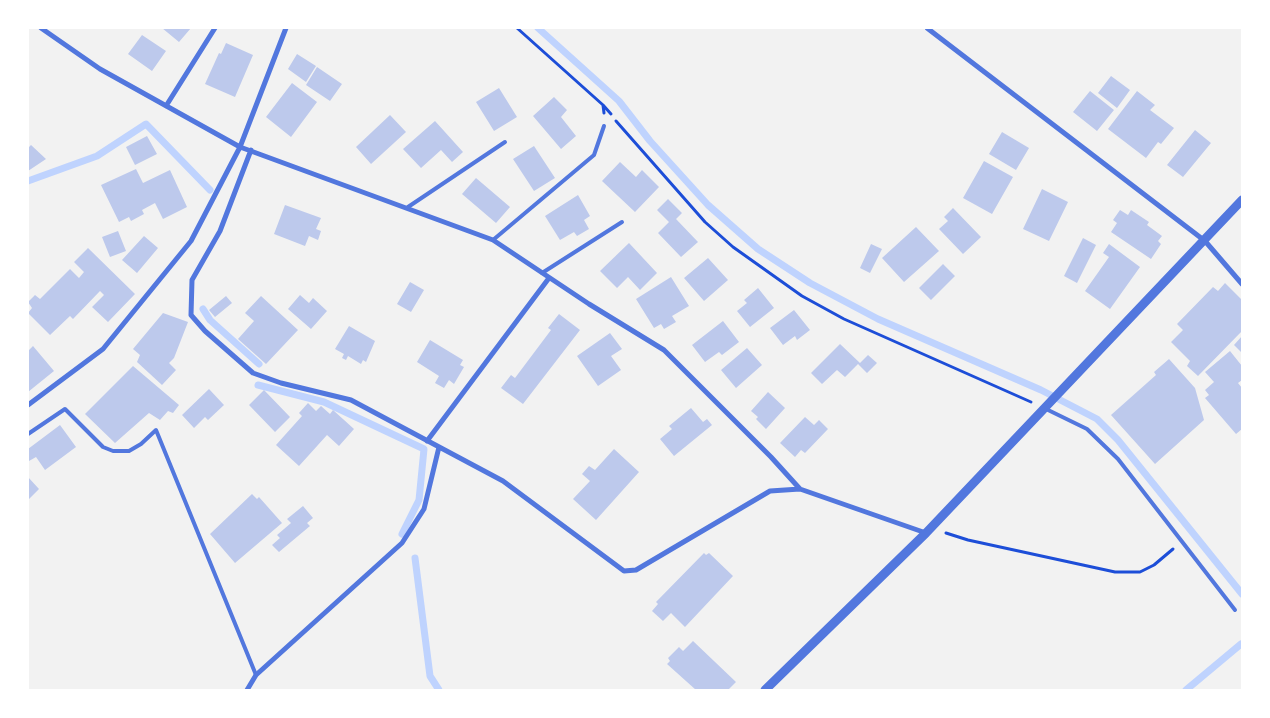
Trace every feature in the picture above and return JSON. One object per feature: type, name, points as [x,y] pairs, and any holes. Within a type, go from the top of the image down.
[{"type":"street","points":[[41,28],[100,69],[240,146],[493,240],[549,278],[664,350],[800,488]]},
{"type":"street","points":[[166,106],[215,28]]},
{"type":"street","points":[[28,405],[103,349],[191,241],[240,146],[286,28]]},
{"type":"street","points":[[927,28],[1205,241],[1242,284]]},
{"type":"street","points":[[250,150],[220,232],[192,280],[191,315],[205,331],[253,373],[281,383],[351,400],[427,440],[503,481],[624,571],[636,570],[770,491],[800,488],[929,530]]},
{"type":"street","points":[[765,690],[929,530],[1062,392],[1242,200]]},
{"type":"street","points":[[427,440],[549,278]]},
{"type":"street","points":[[247,690],[256,675],[402,543],[424,509],[439,447]]},
{"type":"lane","points":[[493,240],[594,155],[604,126]]},
{"type":"lane","points":[[408,207],[505,142]]},
{"type":"lane","points":[[542,273],[622,222]]},
{"type":"lane","points":[[1048,406],[1087,429],[1112,453],[1235,610]]},
{"type":"lane","points":[[28,434],[65,409],[103,447],[113,451],[129,451],[141,444],[156,430],[256,675]]},
{"type":"path","points":[[517,28],[603,105],[705,222],[733,247],[802,296],[844,319],[1048,406]]},
{"type":"path","points":[[603,105],[604,126]]},
{"type":"path","points":[[929,530],[1115,572],[1140,572],[1154,565],[1180,542]]},
{"type":"building","points":[[162,28],[191,28],[179,42]]},
{"type":"building","points":[[142,35],[166,51],[152,71],[128,54]]},
{"type":"building","points":[[226,43],[253,55],[235,97],[205,84],[219,53],[221,54]]},
{"type":"building","points":[[297,54],[316,66],[306,82],[288,69]]},
{"type":"building","points":[[317,67],[342,84],[330,101],[306,85]]},
{"type":"building","points":[[1111,76],[1130,90],[1117,108],[1098,93]]},
{"type":"building","points":[[292,83],[317,102],[291,137],[266,117]]},
{"type":"building","points":[[499,88],[517,117],[494,131],[476,102]]},
{"type":"building","points":[[1090,91],[1114,110],[1097,131],[1073,112]]},
{"type":"building","points":[[1137,91],[1155,105],[1150,110],[1174,128],[1161,144],[1158,142],[1146,158],[1108,129]]},
{"type":"building","points":[[554,97],[567,110],[561,117],[576,136],[561,149],[533,116]]},
{"type":"building","points":[[390,115],[406,132],[371,164],[356,147]]},
{"type":"building","points":[[435,121],[463,152],[452,162],[441,150],[421,168],[403,149]]},
{"type":"building","points":[[1195,130],[1211,143],[1183,177],[1167,165]]},
{"type":"building","points":[[1002,132],[1029,148],[1016,170],[989,154]]},
{"type":"building","points":[[147,136],[157,154],[135,165],[126,147]]},
{"type":"building","points":[[31,145],[46,159],[28,171],[28,148]]},
{"type":"building","points":[[534,146],[555,178],[534,191],[513,159]]},
{"type":"building","points":[[984,161],[1013,177],[992,214],[963,198]]},
{"type":"building","points":[[620,162],[636,177],[642,170],[659,187],[635,212],[602,181]]},
{"type":"building","points":[[136,169],[143,183],[170,170],[187,207],[163,219],[155,203],[142,210],[144,214],[131,221],[129,217],[119,222],[101,185]]},
{"type":"building","points":[[476,178],[510,207],[496,223],[462,194]]},
{"type":"building","points":[[1042,189],[1068,202],[1049,241],[1023,229]]},
{"type":"building","points":[[578,195],[590,216],[584,220],[589,229],[577,236],[574,232],[560,240],[545,216]]},
{"type":"building","points":[[668,199],[682,213],[676,219],[698,242],[681,257],[658,233],[669,222],[657,210]]},
{"type":"building","points":[[285,205],[321,218],[316,229],[321,231],[318,240],[309,236],[305,246],[274,234]]},
{"type":"building","points":[[953,208],[981,237],[963,254],[939,229],[948,221],[944,217]]},
{"type":"building","points":[[1120,210],[1128,215],[1131,210],[1149,222],[1147,225],[1162,236],[1158,241],[1161,244],[1151,259],[1111,232],[1117,223],[1113,220]]},
{"type":"building","points":[[916,227],[939,251],[904,282],[882,258]]},
{"type":"building","points":[[118,231],[126,251],[110,257],[102,237]]},
{"type":"building","points":[[144,236],[158,248],[137,273],[122,260]]},
{"type":"building","points":[[1083,238],[1096,245],[1077,283],[1064,276]]},
{"type":"building","points":[[629,243],[657,273],[640,290],[628,277],[617,288],[600,271]]},
{"type":"building","points":[[871,244],[882,249],[870,273],[860,268]]},
{"type":"building","points":[[1109,244],[1140,267],[1110,309],[1085,291],[1109,257],[1103,253]]},
{"type":"building","points":[[88,248],[135,294],[108,322],[92,307],[104,295],[100,291],[73,319],[70,316],[50,335],[28,313],[32,308],[28,302],[35,295],[40,299],[70,269],[79,278],[84,272],[74,262]]},
{"type":"building","points":[[708,258],[728,280],[704,301],[684,278]]},
{"type":"building","points":[[943,264],[955,276],[931,300],[919,288]]},
{"type":"building","points":[[671,277],[689,306],[672,316],[676,322],[664,329],[661,324],[654,328],[636,299]]},
{"type":"building","points":[[410,282],[424,290],[411,312],[397,304]]},
{"type":"building","points":[[1225,283],[1242,300],[1242,331],[1198,376],[1187,366],[1190,361],[1171,342],[1183,330],[1177,324],[1213,287],[1218,291]]},
{"type":"building","points":[[758,288],[774,308],[750,327],[737,311],[747,303],[744,300]]},
{"type":"building","points":[[300,295],[309,303],[313,298],[327,311],[311,329],[288,309]]},
{"type":"building","points":[[226,296],[232,303],[215,317],[209,310]]},
{"type":"building","points":[[261,296],[298,330],[266,364],[238,339],[254,321],[245,313]]},
{"type":"building","points":[[794,310],[810,330],[797,340],[795,336],[783,345],[770,328]]},
{"type":"building","points":[[163,313],[188,322],[174,358],[169,363],[176,370],[162,385],[137,362],[140,355],[133,349]]},
{"type":"building","points":[[559,314],[580,330],[523,404],[501,388],[511,375],[515,378],[551,330],[548,328]]},
{"type":"building","points":[[723,321],[739,342],[722,355],[719,352],[705,362],[692,345]]},
{"type":"building","points":[[349,326],[375,341],[366,362],[363,360],[361,364],[348,356],[346,360],[342,358],[344,354],[335,349]]},
{"type":"building","points":[[610,333],[622,349],[611,356],[621,370],[598,386],[577,356]]},
{"type":"building","points":[[1242,336],[1242,353],[1234,345]]},
{"type":"building","points":[[430,340],[463,360],[460,365],[464,367],[454,384],[449,380],[444,388],[435,383],[439,376],[417,362]]},
{"type":"building","points":[[840,344],[860,363],[868,355],[877,363],[867,373],[858,364],[845,377],[837,370],[822,384],[811,373]]},
{"type":"building","points":[[33,346],[54,371],[28,392],[28,351]]},
{"type":"building","points":[[747,348],[762,365],[736,388],[721,370]]},
{"type":"building","points":[[1230,351],[1242,366],[1242,380],[1238,383],[1242,388],[1242,429],[1236,434],[1205,398],[1209,395],[1205,390],[1214,382],[1205,372]]},
{"type":"building","points":[[1169,359],[1195,388],[1204,420],[1155,464],[1111,415],[1156,375],[1154,372]]},
{"type":"building","points":[[133,366],[179,405],[173,413],[168,411],[160,420],[149,413],[115,443],[85,414]]},
{"type":"building","points":[[209,389],[224,405],[208,420],[205,417],[194,428],[182,415]]},
{"type":"building","points":[[264,390],[290,417],[275,432],[249,405]]},
{"type":"building","points":[[768,392],[785,408],[766,429],[756,419],[758,417],[751,411]]},
{"type":"building","points":[[308,403],[316,411],[321,406],[330,414],[333,410],[354,429],[339,446],[327,435],[299,466],[276,445],[302,416],[299,413]]},
{"type":"building","points":[[691,408],[703,422],[707,419],[712,425],[674,456],[660,439],[672,429],[669,426]]},
{"type":"building","points":[[805,417],[814,425],[819,420],[828,429],[805,453],[801,450],[795,457],[780,443]]},
{"type":"building","points":[[60,425],[76,447],[45,470],[36,457],[29,461],[28,449]]},
{"type":"building","points":[[614,449],[639,472],[596,520],[573,499],[590,481],[582,474],[589,466],[595,470]]},
{"type":"building","points":[[28,477],[39,489],[28,500]]},
{"type":"building","points":[[252,494],[257,499],[259,497],[282,523],[235,563],[210,534]]},
{"type":"building","points":[[303,506],[313,518],[307,523],[310,526],[279,552],[272,545],[280,538],[277,535],[291,523],[287,519]]},
{"type":"building","points":[[704,553],[706,555],[709,553],[733,576],[685,627],[671,613],[663,621],[652,611],[658,604],[656,602]]},
{"type":"building","points":[[693,641],[736,682],[728,690],[696,690],[667,664],[670,661],[668,658],[679,647],[683,651]]},
{"type":"waterway","points":[[538,28],[619,101],[650,141],[708,205],[758,249],[810,283],[878,319],[1041,390],[1097,419],[1118,440],[1242,594]]},
{"type":"waterway","points":[[28,181],[97,156],[146,124],[210,190]]},
{"type":"waterway","points":[[203,309],[210,320],[259,364]]},
{"type":"waterway","points":[[258,385],[324,402],[424,449],[419,500],[402,534]]},
{"type":"waterway","points":[[415,558],[430,676],[439,690]]},
{"type":"waterway","points":[[1186,690],[1241,644]]}]
